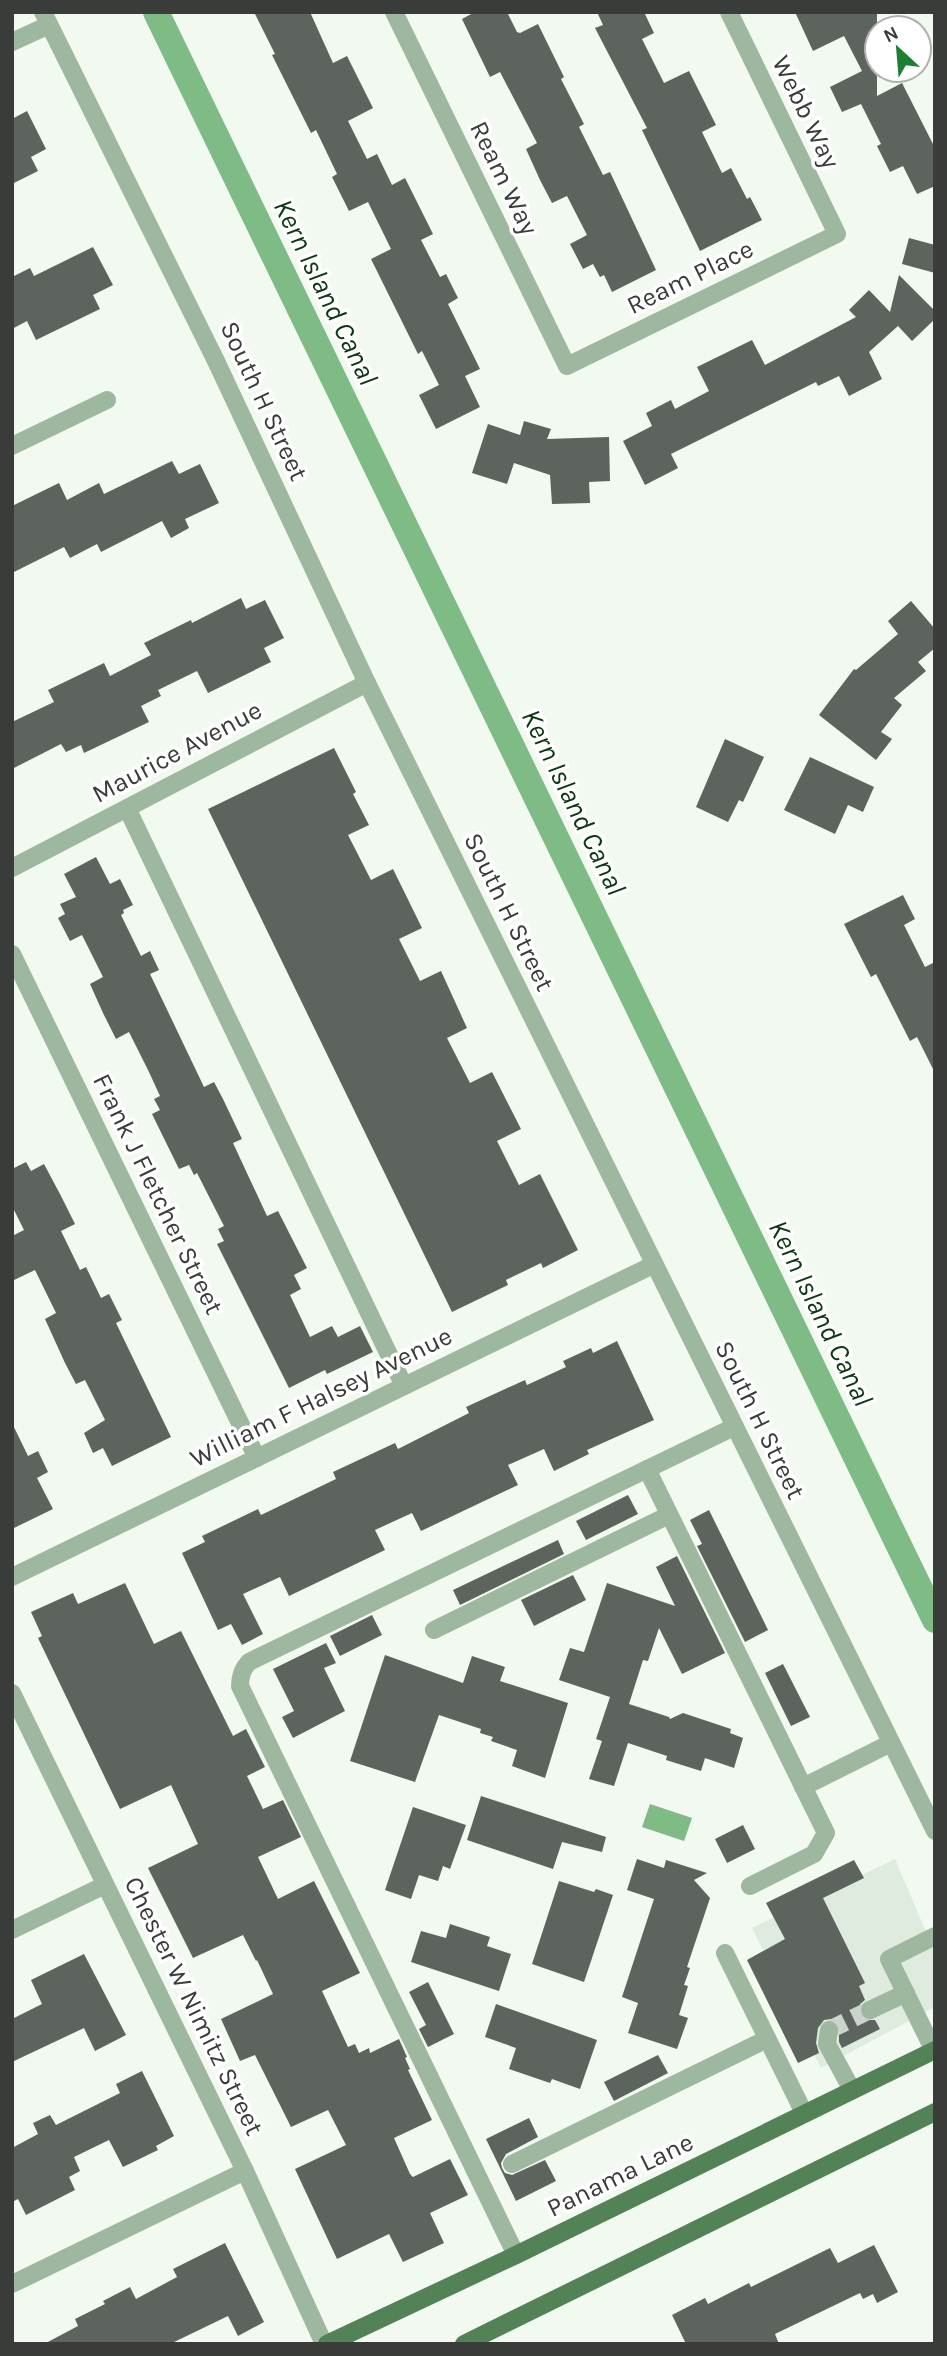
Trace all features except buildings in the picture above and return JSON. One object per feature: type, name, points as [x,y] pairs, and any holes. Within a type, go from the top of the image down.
[{"type":"main road","name":"Panama Lane","points":[[326,2344],[516,2255],[934,2051]]},
{"type":"main road","points":[[464,2344],[935,2112]]},
{"type":"street","name":"Ream Way","points":[[394,12],[567,366]]},
{"type":"street","name":"Webb Way","points":[[729,12],[837,234]]},
{"type":"street","points":[[12,42],[46,18]]},
{"type":"street","name":"South H Street","points":[[46,18],[216,361],[367,683],[935,1831]]},
{"type":"street","name":"Ream Place","points":[[567,366],[837,234]]},
{"type":"street","points":[[12,446],[107,400]]},
{"type":"street","name":"Maurice Avenue","points":[[12,868],[367,683]]},
{"type":"street","points":[[127,808],[404,1386]]},
{"type":"street","name":"Frank J Fletcher Street","points":[[12,954],[257,1458]]},
{"type":"street","name":"William F Halsey Avenue","points":[[12,1577],[653,1265]]},
{"type":"street","points":[[516,2255],[240,1686],[240,1678],[249,1662],[734,1427]]},
{"type":"street","points":[[647,1469],[826,1833],[814,1854],[750,1886]]},
{"type":"street","points":[[434,1630],[669,1514]]},
{"type":"street","name":"Chester W Nimitz Street","points":[[12,1693],[245,2171],[326,2344]]},
{"type":"street","points":[[803,1787],[891,1743]]},
{"type":"street","points":[[12,1930],[106,1885]]},
{"type":"street","points":[[934,2051],[889,1959],[935,1936]]},
{"type":"street","points":[[724,1953],[804,2113]]},
{"type":"street","points":[[870,2010],[906,1993]]},
{"type":"street","points":[[829,2030],[827,2044],[852,2090]]},
{"type":"street","points":[[512,2164],[767,2039]]},
{"type":"street","points":[[12,2284],[245,2171]]},
{"type":"shaded area","points":[[650,1804],[692,1818],[684,1841],[642,1827]]},
{"type":"shaded area","points":[[895,1859],[935,1953],[935,2007],[821,2068],[752,1928]]},
{"type":"waterway","name":"Kern Island Canal","points":[[156,12],[935,1620]]},
{"type":"tunnel","points":[[829,2030],[870,2010]]}]
